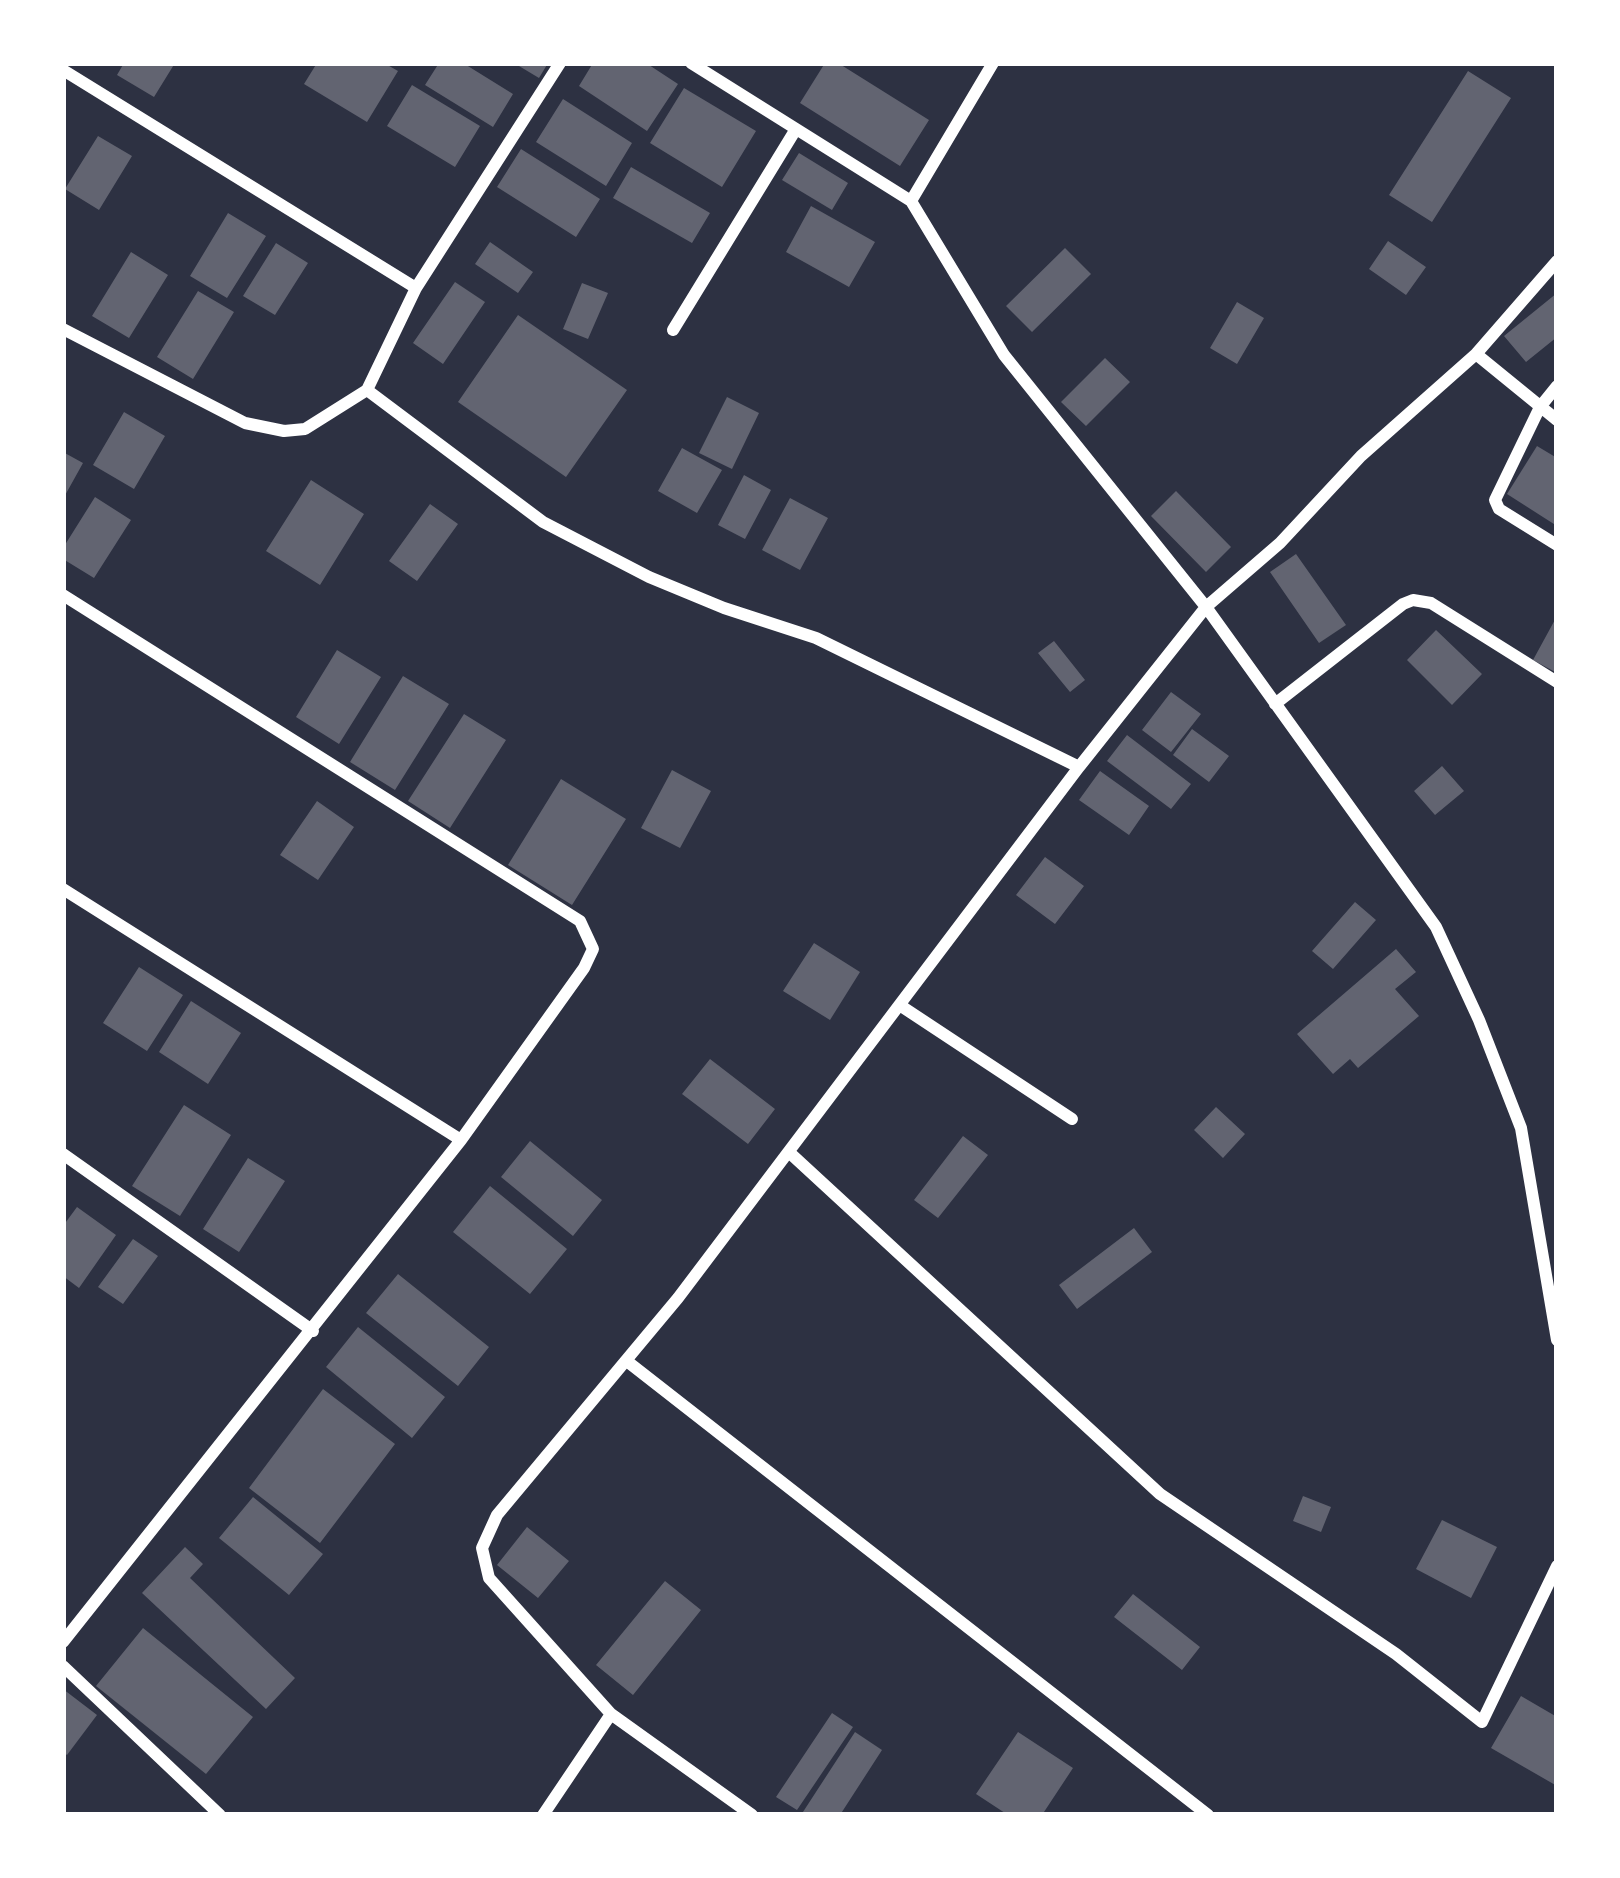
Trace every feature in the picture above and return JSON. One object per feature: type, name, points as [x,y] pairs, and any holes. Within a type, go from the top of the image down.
[{"type":"street","points":[[63,329],[245,423],[284,431],[305,429],[367,390],[416,288],[560,63]]},
{"type":"street","points":[[691,63],[911,201],[1004,355],[1206,607],[1436,927],[1521,1128],[1557,1340]]},
{"type":"street","points":[[911,201],[993,63]]},
{"type":"street","points":[[63,70],[416,288]]},
{"type":"street","points":[[673,330],[796,129]]},
{"type":"street","points":[[752,1815],[611,1714],[489,1578],[482,1548],[497,1515],[628,1362],[1206,607],[1280,543],[1361,456],[1476,354],[1557,261]]},
{"type":"street","points":[[1476,354],[1557,420]]},
{"type":"street","points":[[1557,386],[1540,407],[1495,505],[1557,545]]},
{"type":"street","points":[[367,390],[543,522],[649,577],[816,638],[1079,767]]},
{"type":"street","points":[[63,596],[580,921],[593,949],[461,1140],[63,1642]]},
{"type":"street","points":[[1275,704],[1413,600],[1431,603],[1557,682]]},
{"type":"street","points":[[63,889],[461,1140]]},
{"type":"street","points":[[901,1006],[1072,1119]]},
{"type":"street","points":[[790,1154],[1160,1494],[1396,1654],[1483,1722],[1557,1565]]},
{"type":"street","points":[[64,1158],[313,1331]]},
{"type":"street","points":[[628,1362],[1208,1815]]},
{"type":"street","points":[[63,1666],[220,1815]]},
{"type":"street","points":[[543,1815],[611,1714]]},
{"type":"building","points":[[124,63],[175,63],[154,97],[117,75]]},
{"type":"building","points":[[317,63],[384,63],[398,71],[367,122],[304,84]]},
{"type":"building","points":[[439,63],[463,63],[513,94],[493,127],[425,85]]},
{"type":"building","points":[[514,63],[548,63],[539,78]]},
{"type":"building","points":[[593,63],[646,63],[678,84],[647,131],[579,86]]},
{"type":"building","points":[[825,63],[838,63],[929,120],[900,166],[800,103]]},
{"type":"building","points":[[1468,71],[1511,98],[1432,222],[1389,195]]},
{"type":"building","points":[[412,85],[480,126],[455,167],[387,126]]},
{"type":"building","points":[[684,88],[756,131],[722,187],[650,143]]},
{"type":"building","points":[[563,99],[632,143],[606,186],[536,142]]},
{"type":"building","points":[[98,136],[132,156],[99,210],[65,189]]},
{"type":"building","points":[[521,149],[600,199],[576,237],[497,187]]},
{"type":"building","points":[[799,153],[848,183],[832,210],[782,180]]},
{"type":"building","points":[[631,167],[710,213],[692,243],[613,198]]},
{"type":"building","points":[[811,206],[875,242],[849,287],[786,252]]},
{"type":"building","points":[[228,213],[266,236],[227,298],[190,276]]},
{"type":"building","points":[[1388,241],[1426,267],[1406,295],[1369,269]]},
{"type":"building","points":[[490,242],[533,272],[518,293],[475,264]]},
{"type":"building","points":[[276,243],[308,263],[275,315],[243,296]]},
{"type":"building","points":[[1065,248],[1091,274],[1032,332],[1006,306]]},
{"type":"building","points":[[131,252],[168,275],[129,338],[92,316]]},
{"type":"building","points":[[455,282],[485,302],[443,364],[413,343]]},
{"type":"building","points":[[582,283],[608,293],[588,339],[563,329]]},
{"type":"building","points":[[198,291],[234,312],[193,379],[157,357]]},
{"type":"building","points":[[1557,293],[1557,337],[1526,362],[1504,336]]},
{"type":"building","points":[[1237,302],[1264,318],[1237,364],[1210,348]]},
{"type":"building","points":[[518,315],[627,390],[566,477],[458,402]]},
{"type":"building","points":[[1105,358],[1130,382],[1086,426],[1061,402]]},
{"type":"building","points":[[727,397],[759,413],[732,469],[699,453]]},
{"type":"building","points":[[124,412],[165,436],[134,489],[93,465]]},
{"type":"building","points":[[1537,446],[1557,458],[1557,526],[1507,494]]},
{"type":"building","points":[[682,448],[722,470],[697,513],[658,491]]},
{"type":"building","points":[[63,452],[83,463],[63,499]]},
{"type":"building","points":[[744,475],[771,490],[745,539],[718,525]]},
{"type":"building","points":[[311,480],[364,514],[320,585],[266,551]]},
{"type":"building","points":[[1176,491],[1231,547],[1206,572],[1151,516]]},
{"type":"building","points":[[95,497],[131,520],[94,578],[63,559],[63,548]]},
{"type":"building","points":[[790,498],[828,518],[800,570],[762,550]]},
{"type":"building","points":[[430,504],[458,524],[417,581],[389,561]]},
{"type":"building","points":[[1296,554],[1346,625],[1319,643],[1270,572]]},
{"type":"building","points":[[1557,616],[1557,673],[1533,660]]},
{"type":"building","points":[[1436,630],[1482,674],[1452,705],[1407,660]]},
{"type":"building","points":[[1054,641],[1085,680],[1070,692],[1038,653]]},
{"type":"building","points":[[337,650],[381,677],[339,744],[296,717]]},
{"type":"building","points":[[403,676],[449,704],[395,790],[350,762]]},
{"type":"building","points":[[1171,692],[1201,714],[1171,752],[1142,730]]},
{"type":"building","points":[[464,714],[506,740],[450,828],[408,801]]},
{"type":"building","points":[[1192,729],[1229,756],[1209,782],[1173,755]]},
{"type":"building","points":[[1127,735],[1191,784],[1171,809],[1107,761]]},
{"type":"building","points":[[1442,766],[1464,791],[1435,815],[1414,791]]},
{"type":"building","points":[[672,770],[711,791],[680,848],[641,828]]},
{"type":"building","points":[[1100,771],[1149,806],[1129,835],[1079,800]]},
{"type":"building","points":[[561,779],[626,819],[572,905],[508,865]]},
{"type":"building","points":[[317,801],[354,827],[318,880],[280,855]]},
{"type":"building","points":[[1045,857],[1084,886],[1055,924],[1016,895]]},
{"type":"building","points":[[1355,902],[1376,920],[1333,969],[1312,951]]},
{"type":"building","points":[[814,943],[860,972],[830,1020],[783,991]]},
{"type":"building","points":[[1396,949],[1416,972],[1395,989],[1419,1016],[1358,1068],[1350,1059],[1333,1074],[1297,1034]]},
{"type":"building","points":[[139,967],[183,995],[147,1051],[103,1023]]},
{"type":"building","points":[[191,1001],[241,1033],[208,1084],[159,1052]]},
{"type":"building","points":[[710,1059],[775,1109],[748,1144],[682,1094]]},
{"type":"building","points":[[184,1105],[231,1135],[180,1216],[132,1186]]},
{"type":"building","points":[[1216,1107],[1245,1134],[1223,1158],[1194,1130]]},
{"type":"building","points":[[963,1136],[988,1155],[938,1218],[914,1200]]},
{"type":"building","points":[[530,1141],[602,1200],[573,1236],[501,1177]]},
{"type":"building","points":[[248,1158],[285,1181],[239,1252],[203,1229]]},
{"type":"building","points":[[490,1186],[567,1249],[530,1294],[453,1232]]},
{"type":"building","points":[[77,1207],[116,1235],[79,1288],[63,1276],[63,1226]]},
{"type":"building","points":[[1134,1228],[1152,1252],[1077,1309],[1059,1285]]},
{"type":"building","points":[[133,1239],[158,1256],[123,1304],[98,1287]]},
{"type":"building","points":[[398,1274],[489,1347],[458,1386],[366,1313]]},
{"type":"building","points":[[358,1327],[445,1397],[412,1438],[326,1367]]},
{"type":"building","points":[[323,1389],[395,1444],[320,1543],[249,1488]]},
{"type":"building","points":[[1303,1496],[1331,1507],[1321,1532],[1293,1521]]},
{"type":"building","points":[[253,1497],[323,1554],[289,1595],[219,1538]]},
{"type":"building","points":[[1442,1520],[1497,1547],[1471,1598],[1416,1569]]},
{"type":"building","points":[[527,1527],[569,1561],[538,1598],[497,1565]]},
{"type":"building","points":[[185,1547],[203,1564],[190,1578],[295,1678],[266,1709],[142,1593]]},
{"type":"building","points":[[665,1581],[701,1610],[633,1695],[596,1665]]},
{"type":"building","points":[[1133,1594],[1200,1647],[1182,1670],[1114,1617]]},
{"type":"building","points":[[143,1628],[253,1717],[206,1774],[96,1686]]},
{"type":"building","points":[[63,1689],[97,1715],[67,1755],[63,1752]]},
{"type":"building","points":[[1521,1696],[1557,1717],[1557,1786],[1491,1748]]},
{"type":"building","points":[[832,1713],[853,1727],[797,1810],[776,1797]]},
{"type":"building","points":[[855,1732],[882,1750],[840,1815],[801,1815]]},
{"type":"building","points":[[1018,1732],[1073,1768],[1042,1815],[1008,1815],[976,1794]]}]
